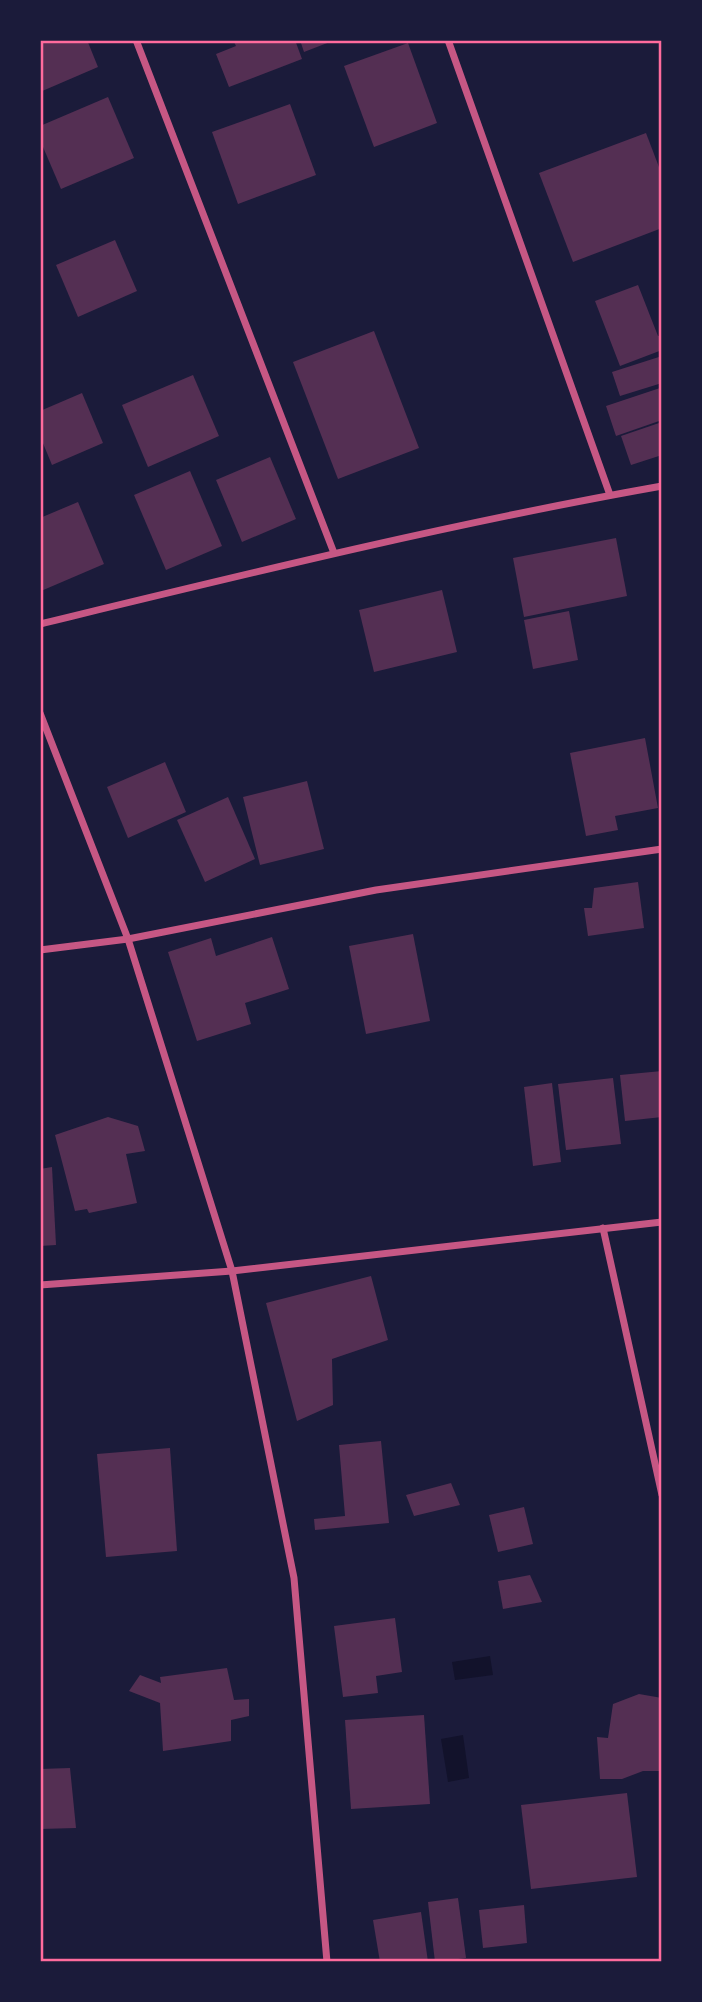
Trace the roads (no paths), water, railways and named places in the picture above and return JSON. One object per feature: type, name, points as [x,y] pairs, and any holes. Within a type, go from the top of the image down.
[{"type":"street","points":[[136,40],[334,553]]},
{"type":"street","points":[[448,40],[610,495]]},
{"type":"street","points":[[40,624],[334,553],[662,486]]},
{"type":"street","points":[[40,713],[128,939],[232,1271],[294,1578],[327,1962]]},
{"type":"street","points":[[40,950],[128,939],[376,890],[662,849]]},
{"type":"street","points":[[40,1284],[232,1271],[662,1222]]},
{"type":"street","points":[[603,1228],[662,1495]]}]
